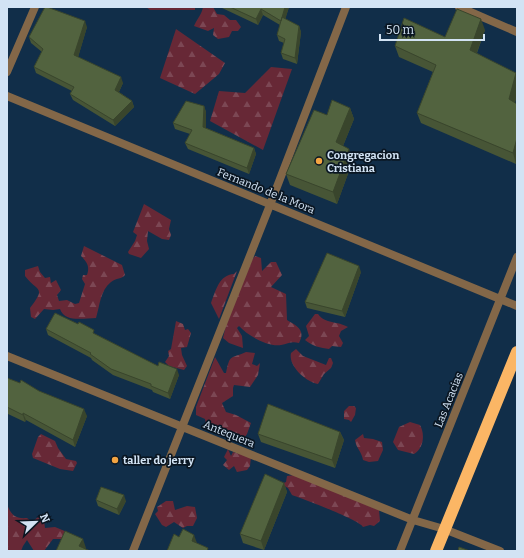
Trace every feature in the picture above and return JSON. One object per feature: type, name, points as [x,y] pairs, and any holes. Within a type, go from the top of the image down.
[{"type":"highway","points":[[436,551],[517,352]]},
{"type":"street","points":[[7,72],[35,7]]},
{"type":"street","points":[[133,551],[346,7]]},
{"type":"street","points":[[459,7],[517,32]]},
{"type":"street","name":"Fernando de la Mora","points":[[7,96],[517,306]]},
{"type":"street","name":"Las Acacias","points":[[400,551],[502,299],[517,257]]},
{"type":"street","name":"Antequera","points":[[7,356],[413,520],[444,529],[500,551]]},
{"type":"green space","points":[[146,7],[195,7],[195,10],[150,10]]},
{"type":"green space","points":[[203,7],[213,7],[217,14],[224,15],[230,20],[236,20],[241,27],[238,31],[232,31],[229,37],[218,39],[213,35],[214,28],[208,31],[194,26]]},
{"type":"green space","points":[[176,29],[225,63],[219,74],[195,94],[160,78]]},
{"type":"green space","points":[[271,67],[292,69],[263,150],[210,121],[219,91],[245,93]]},
{"type":"green space","points":[[144,204],[171,220],[169,229],[171,235],[169,240],[162,239],[148,231],[147,241],[149,249],[141,258],[129,254],[128,252],[137,235],[133,232]]},
{"type":"green space","points":[[84,246],[122,265],[125,275],[111,282],[107,286],[101,298],[96,318],[70,318],[62,313],[60,309],[44,309],[35,319],[31,317],[30,308],[39,292],[25,276],[25,270],[38,266],[40,272],[45,278],[50,277],[51,283],[56,280],[61,290],[57,295],[59,301],[67,300],[75,304],[79,303],[85,284],[82,279],[83,275],[87,275],[88,269],[86,262],[81,256]]},
{"type":"green space","points":[[255,256],[261,258],[262,271],[271,262],[276,262],[282,275],[271,287],[286,294],[287,320],[297,326],[301,332],[301,339],[299,343],[292,342],[276,345],[264,343],[253,337],[239,326],[237,328],[242,336],[243,348],[229,343],[223,338],[226,325],[252,260]]},
{"type":"green space","points":[[237,271],[219,319],[211,303],[221,280]]},
{"type":"green space","points":[[315,314],[318,314],[328,321],[348,327],[341,331],[339,336],[343,343],[341,347],[332,346],[329,349],[323,348],[305,340],[309,336],[306,326]]},
{"type":"green space","points":[[176,321],[183,324],[185,330],[188,329],[191,333],[187,347],[181,348],[182,355],[187,366],[184,370],[169,366],[165,362],[169,356],[168,351],[171,349]]},
{"type":"green space","points":[[296,349],[303,356],[326,365],[329,358],[331,358],[333,363],[331,368],[324,374],[318,384],[313,383],[303,377],[295,368],[292,363],[291,353]]},
{"type":"green space","points":[[246,352],[255,353],[252,364],[257,366],[260,363],[258,375],[250,387],[234,385],[233,396],[222,403],[226,412],[236,415],[251,423],[247,434],[242,441],[224,437],[212,431],[206,424],[205,419],[196,415],[196,407],[215,357],[224,373],[226,373],[230,360]]},
{"type":"green space","points":[[349,406],[354,406],[356,408],[355,415],[351,422],[344,419],[344,411]]},
{"type":"green space","points":[[410,422],[420,425],[423,432],[422,445],[414,454],[398,450],[393,442],[399,427]]},
{"type":"green space","points":[[41,434],[55,441],[66,459],[76,461],[77,463],[73,471],[60,469],[33,458],[32,454],[38,437]]},
{"type":"green space","points":[[363,434],[364,438],[382,442],[383,450],[378,461],[369,462],[363,460],[355,440]]},
{"type":"green space","points":[[228,449],[231,456],[233,452],[251,457],[250,466],[247,470],[237,472],[234,466],[229,470],[223,465],[227,460],[224,457]]},
{"type":"green space","points":[[294,475],[379,510],[380,521],[374,526],[370,525],[363,527],[342,515],[292,495],[288,488],[281,484],[286,482],[287,476]]},
{"type":"green space","points":[[166,501],[173,501],[175,510],[187,506],[195,507],[197,518],[193,526],[183,528],[174,522],[166,527],[162,525],[155,514],[158,511],[157,507]]},
{"type":"green space","points":[[7,504],[12,514],[16,517],[27,518],[32,522],[38,517],[44,521],[45,528],[55,527],[67,532],[62,539],[53,539],[44,551],[34,551],[27,540],[21,551],[7,551]]},
{"type":"building","points":[[45,7],[85,21],[74,55],[121,77],[115,90],[132,101],[113,120],[70,94],[74,87],[34,67],[43,49],[29,37]]},
{"type":"building","points":[[230,7],[285,7],[281,21],[261,9],[256,19]]},
{"type":"building","points":[[457,9],[481,19],[470,50],[516,73],[509,99],[517,104],[517,138],[513,153],[417,113],[436,65],[395,46],[404,18],[445,37]]},
{"type":"building","points":[[282,17],[299,26],[295,58],[281,53],[285,39],[277,35]]},
{"type":"building","points":[[332,100],[350,108],[336,142],[349,149],[333,192],[286,174],[314,110],[327,115]]},
{"type":"building","points":[[186,101],[204,106],[203,127],[254,148],[247,168],[185,143],[192,130],[173,123]]},
{"type":"building","points":[[327,253],[359,266],[342,311],[305,302]]},
{"type":"building","points":[[55,313],[78,324],[79,322],[94,330],[93,333],[158,366],[159,362],[177,369],[168,393],[151,386],[151,384],[111,369],[90,354],[91,353],[46,329]]},
{"type":"building","points":[[7,378],[20,383],[21,380],[39,391],[84,409],[73,440],[23,413],[23,415],[7,407]]},
{"type":"building","points":[[268,404],[340,432],[332,460],[258,434]]},
{"type":"building","points":[[265,474],[284,483],[261,541],[240,534]]},
{"type":"building","points":[[101,487],[124,495],[117,509],[96,500]]},
{"type":"building","points":[[183,529],[194,535],[192,541],[208,548],[207,551],[167,551],[174,534],[179,537]]},
{"type":"building","points":[[65,531],[83,539],[79,546],[90,551],[56,551]]},
{"type":"building","points":[[459,547],[470,551],[458,551]]},
{"type":"place","name":"Congregacion Cristiana","points":[[319,161]]},
{"type":"place","name":"taller do jerry","points":[[115,460]]}]
